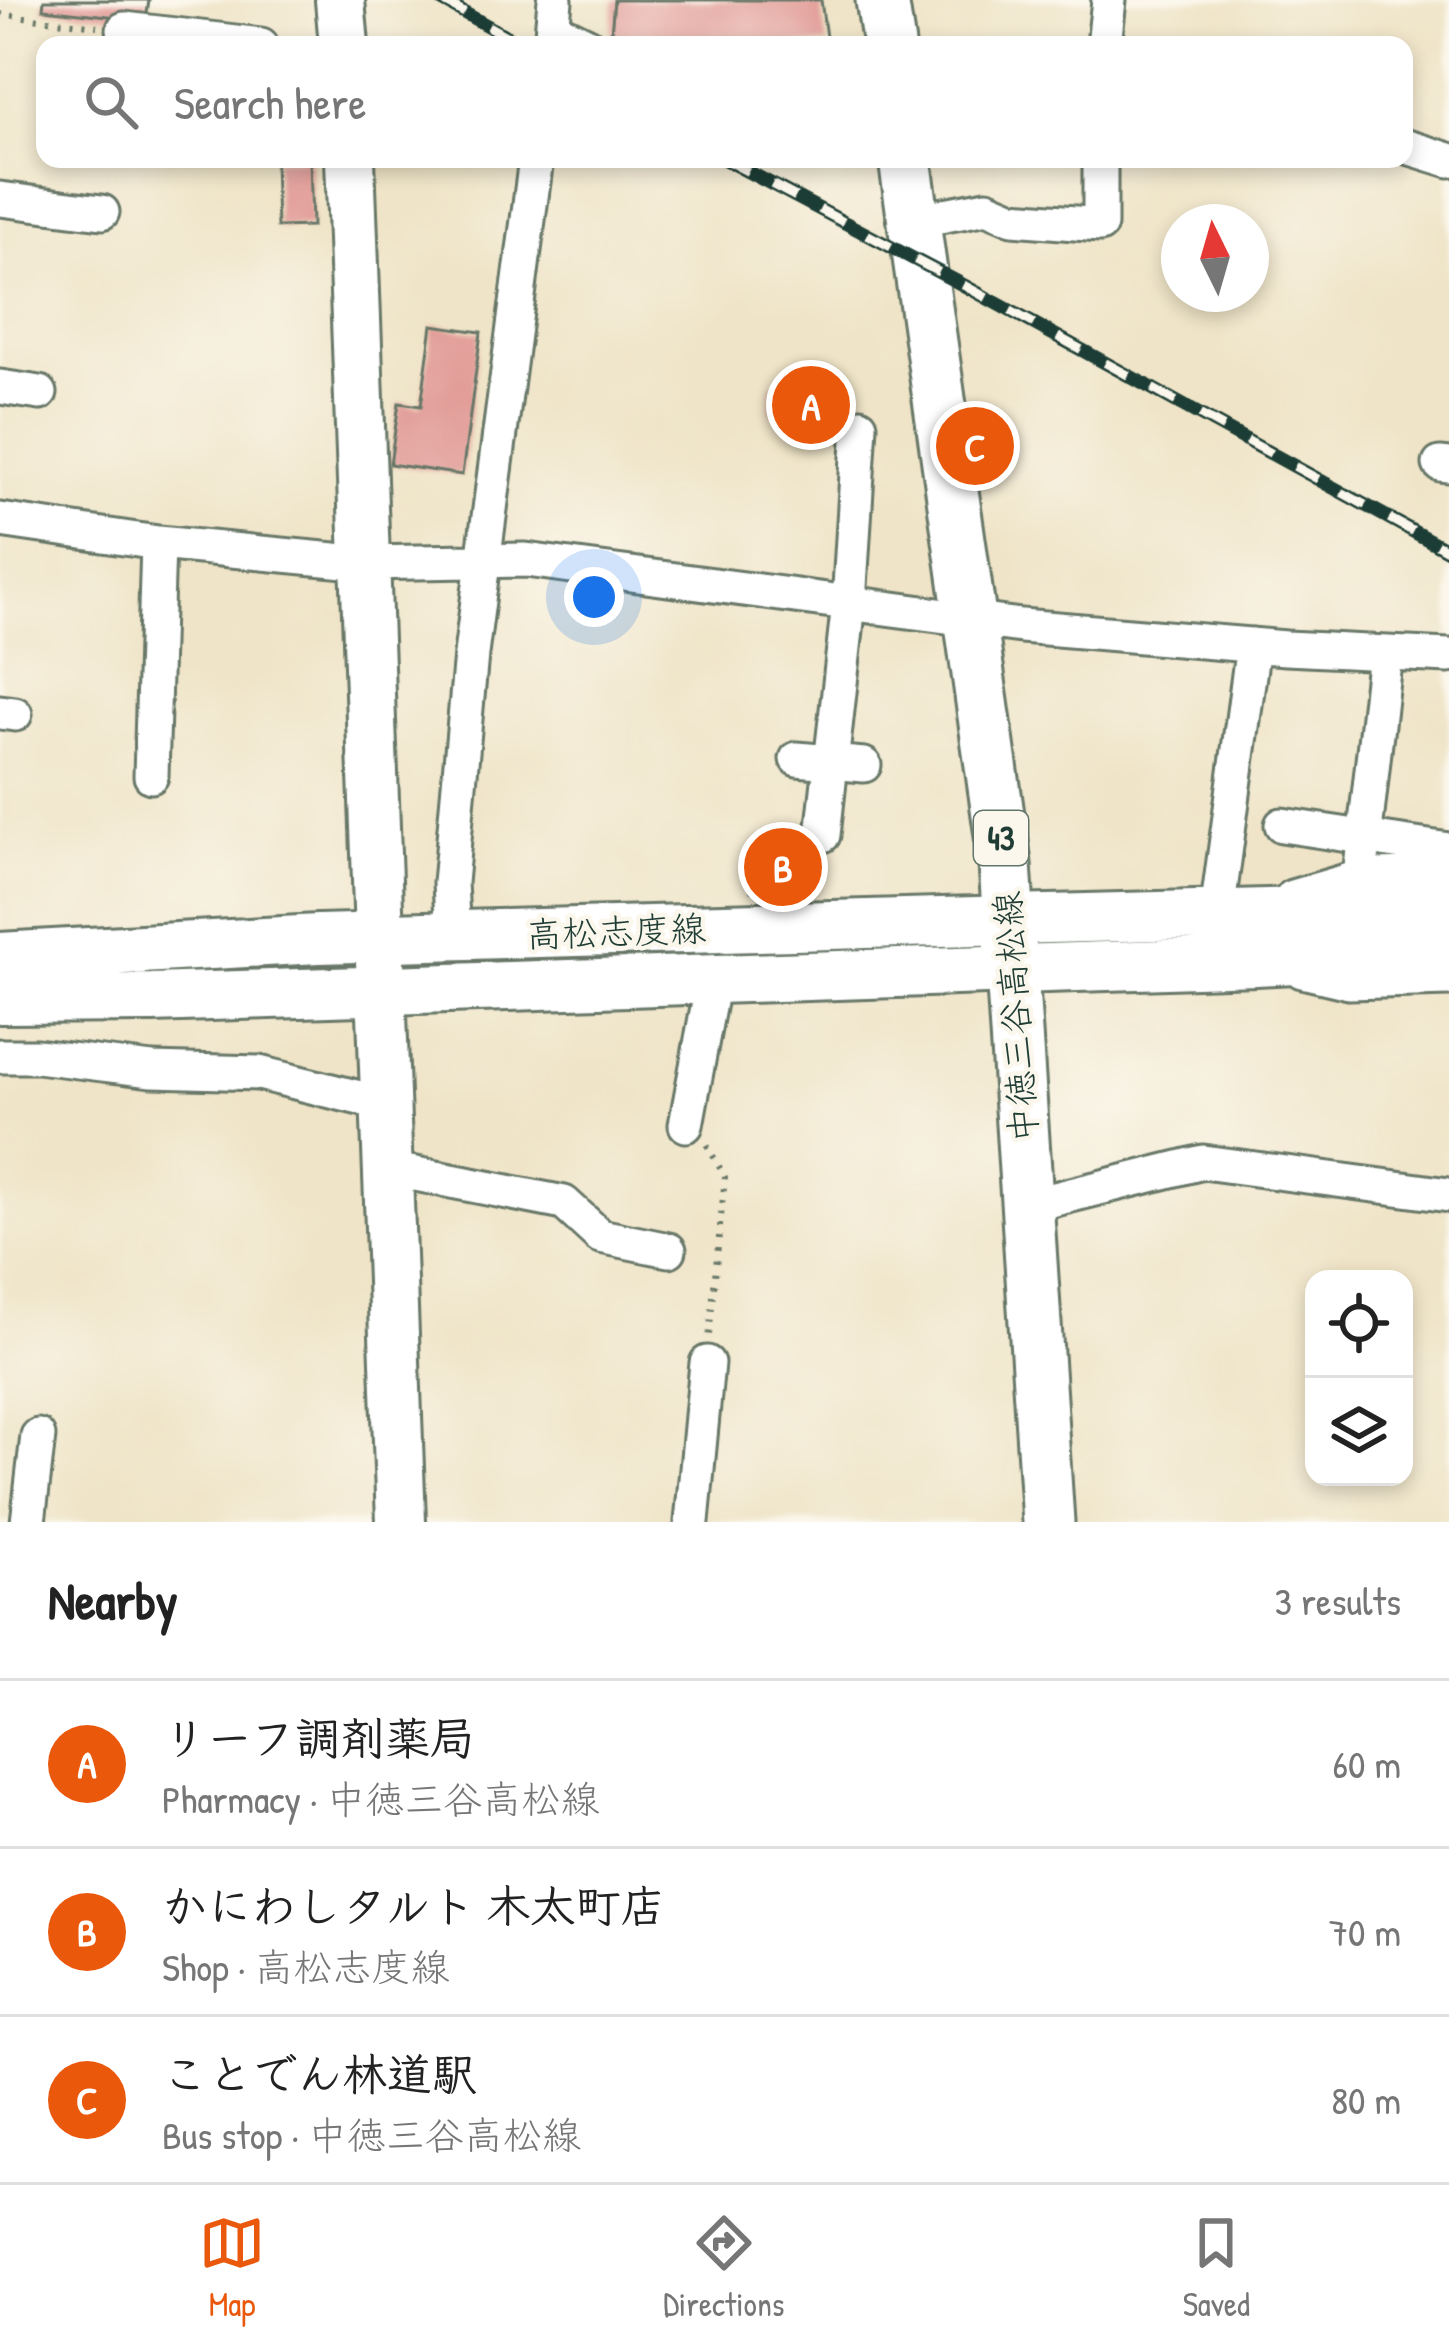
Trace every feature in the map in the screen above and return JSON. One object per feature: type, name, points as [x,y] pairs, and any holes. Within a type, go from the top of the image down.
[{"type":"main road","points":[[340,0],[343,36]]},
{"type":"main road","points":[[882,0],[888,36]]},
{"type":"main road","points":[[350,168],[401,1522]]},
{"type":"main road","name":"中徳三谷高松線","points":[[906,168],[1009,917],[1048,1522]]},
{"type":"main road","name":"高松志度線","points":[[0,957],[380,938],[1449,908]]},
{"type":"main road","name":"高松志度線","points":[[0,999],[1256,962],[1449,951]]},
{"type":"street","points":[[1105,36],[1109,0]]},
{"type":"street","points":[[124,28],[188,36]]},
{"type":"street","points":[[1413,149],[1449,160]]},
{"type":"street","points":[[453,936],[450,883],[482,559],[535,168]]},
{"type":"street","points":[[914,221],[987,208],[1013,218],[1100,226],[1100,168]]},
{"type":"street","points":[[0,199],[101,212]]},
{"type":"street","points":[[0,387],[40,393]]},
{"type":"street","points":[[823,836],[850,603],[860,425]]},
{"type":"street","points":[[0,520],[158,543],[367,563],[526,560],[970,619],[1253,645],[1449,656]]},
{"type":"street","points":[[151,776],[158,543]]},
{"type":"street","points":[[1253,645],[1217,913],[1325,890],[1360,877],[1449,873]]},
{"type":"street","points":[[1360,877],[1385,653]]},
{"type":"street","points":[[1282,825],[1449,850]]},
{"type":"street","points":[[1256,962],[1349,982],[1449,979]]},
{"type":"street","points":[[686,1125],[705,1028],[708,978]]},
{"type":"street","points":[[0,1056],[152,1070],[259,1073],[388,1106]]},
{"type":"street","points":[[1027,1206],[1203,1162],[1449,1195]]},
{"type":"street","points":[[390,1169],[564,1203],[600,1236],[669,1250]]},
{"type":"street","points":[[692,1522],[707,1363]]},
{"type":"street","points":[[28,1522],[38,1436]]},
{"type":"path","points":[[0,14],[124,28]]},
{"type":"path","points":[[686,1125],[715,1153],[724,1177],[707,1363]]},
{"type":"building","points":[[44,0],[149,0],[146,20],[43,9]]},
{"type":"building","points":[[614,0],[821,0],[826,36],[611,36]]},
{"type":"building","points":[[275,168],[310,168],[312,226],[277,227]]},
{"type":"building","points":[[432,325],[481,332],[462,475],[390,464],[399,403],[421,406]]},
{"type":"building","points":[[772,385],[850,391],[851,404],[841,405],[842,415],[771,413]]},
{"type":"building","points":[[755,840],[815,843],[812,892],[751,891]]},
{"type":"railway","points":[[441,0],[506,36]]},
{"type":"railway","points":[[741,168],[1449,551]]},
{"type":"place","name":"リーフ調剤薬局","points":[[811,405]]},
{"type":"place","name":"ことでん林道駅","points":[[975,446]]},
{"type":"place","name":"かにわしタルト 木太町店","points":[[783,867]]}]
